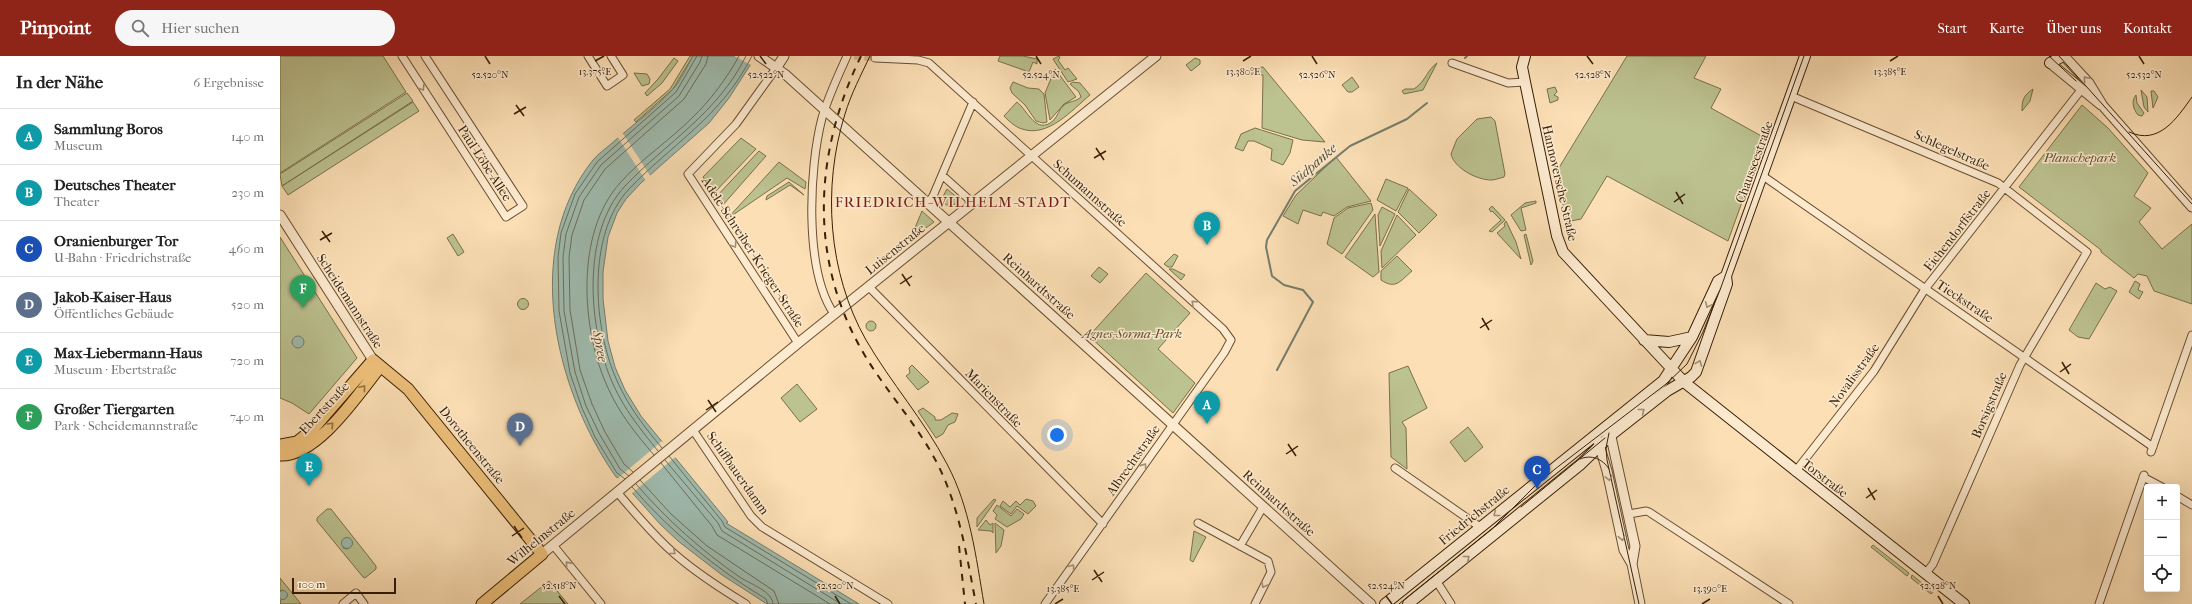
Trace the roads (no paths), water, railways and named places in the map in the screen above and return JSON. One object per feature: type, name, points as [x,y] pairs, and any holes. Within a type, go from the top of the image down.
[{"type":"main road","name":"Hannoversche Straße","points":[[1525,56],[1522,67],[1560,246],[1568,258],[1672,370]]},
{"type":"main road","name":"Chausseestraße","points":[[1684,382],[1696,372],[1727,284],[1726,276],[1805,56]]},
{"type":"main road","points":[[2048,58],[2063,56]]},
{"type":"main road","name":"Chausseestraße","points":[[1672,370],[1692,337],[1718,281],[1726,276]]},
{"type":"main road","points":[[1644,340],[1669,342],[1692,337]]},
{"type":"main road","name":"Ebertstraße","points":[[280,445],[297,442],[313,430],[377,363]]},
{"type":"main road","name":"Ebertstraße","points":[[280,455],[299,451],[318,438],[377,363]]},
{"type":"main road","name":"Dorotheenstraße","points":[[377,363],[408,389],[542,554]]},
{"type":"main road","name":"Torstraße","points":[[1672,370],[1684,382],[1795,472],[1964,604]]},
{"type":"main road","name":"Friedrichstraße","points":[[1385,604],[1480,527],[1604,432],[1664,381],[1672,370]]},
{"type":"main road","name":"Friedrichstraße","points":[[1408,604],[1581,464],[1599,447],[1604,432],[1667,391],[1684,382]]},
{"type":"main road","name":"Wilhelmstraße","points":[[482,604],[542,554]]},
{"type":"street","name":"Paul-Löbe-Allee","points":[[406,57],[446,124],[506,217],[523,206],[425,56]]},
{"type":"street","points":[[588,56],[607,86],[624,75],[611,56]]},
{"type":"street","points":[[777,68],[784,56]]},
{"type":"street","points":[[834,314],[828,304],[817,263],[812,209],[814,169],[824,110],[847,56]]},
{"type":"street","name":"Luisenstraße","points":[[670,448],[798,343],[1156,56]]},
{"type":"street","points":[[2063,56],[2089,82],[2103,106],[2192,207]]},
{"type":"street","name":"Reinhardtstraße","points":[[762,58],[777,68],[950,222],[1371,604]]},
{"type":"street","name":"Schumannstraße","points":[[875,58],[924,61],[942,74],[1223,329]]},
{"type":"street","points":[[2048,58],[2081,90],[2103,106]]},
{"type":"street","points":[[1452,62],[1508,83],[1525,82]]},
{"type":"street","name":"Adele-Schreiber-Krieger-Straße","points":[[777,68],[736,124],[688,174],[798,343]]},
{"type":"street","name":"Eichendorffstraße","points":[[1926,289],[2081,90]]},
{"type":"street","name":"Schlegelstraße","points":[[1791,96],[1918,148],[1998,183],[2087,252]]},
{"type":"street","points":[[928,203],[942,175],[973,102]]},
{"type":"street","points":[[942,175],[974,203]]},
{"type":"street","name":"Tieckstraße","points":[[1763,176],[1926,289],[1936,294],[2152,450],[2192,335]]},
{"type":"street","name":"Scheidemannstraße","points":[[280,215],[377,363]]},
{"type":"street","name":"Borsigstraße","points":[[1926,573],[1933,564],[2024,357],[2087,252]]},
{"type":"street","name":"Marienstraße","points":[[869,287],[1102,524]]},
{"type":"street","name":"Novalisstraße","points":[[1795,472],[1874,371],[1926,289]]},
{"type":"street","name":"Albrechtstraße","points":[[1045,604],[1230,344],[1229,335],[1223,329]]},
{"type":"street","name":"Schiffbauerdamm","points":[[692,430],[751,516],[762,527],[888,604]]},
{"type":"street","points":[[1604,432],[1629,514],[1635,546],[1632,564]]},
{"type":"street","points":[[1599,447],[1607,470],[1624,550],[1632,564],[1640,604]]},
{"type":"street","name":"Wilhelmstraße","points":[[542,554],[670,448]]},
{"type":"street","points":[[1395,468],[1480,527]]},
{"type":"street","points":[[2099,604],[2143,476],[2157,484]]},
{"type":"street","points":[[620,490],[644,524],[668,548],[712,582],[746,604]]},
{"type":"street","points":[[2180,498],[2192,505]]},
{"type":"street","points":[[1240,546],[1263,507]]},
{"type":"street","points":[[1629,514],[1646,511],[1649,512],[1789,604]]},
{"type":"street","points":[[1198,523],[1268,561],[1271,572],[1255,604]]},
{"type":"street","points":[[553,545],[601,604]]},
{"type":"street","points":[[1437,582],[1451,604]]},
{"type":"street","points":[[343,604],[356,593],[364,604]]},
{"type":"water","name":"Spree","points":[[693,56],[756,56],[729,98],[709,123],[641,183],[626,199],[617,213],[608,237],[603,272],[603,299],[608,341],[615,367],[625,390],[641,416],[728,522],[726,523],[859,604],[767,604],[722,575],[678,541],[660,524],[619,478],[616,477],[595,442],[577,403],[563,362],[555,320],[553,277],[558,235],[571,196],[593,160],[673,89],[679,82]]},
{"type":"water","points":[[296,336],[300,336],[304,342],[300,348],[296,348],[292,344],[292,340]]},
{"type":"water","points":[[345,538],[349,538],[351,539],[351,547],[345,548],[342,545],[342,541]]},
{"type":"water","points":[[283,590],[288,595],[283,600],[278,595]]},
{"type":"waterway","name":"Südpanke","points":[[1277,370],[1313,302],[1303,290],[1284,285],[1272,276],[1266,247],[1267,240],[1295,191],[1350,146],[1407,119],[1427,103]]},
{"type":"tunnel","points":[[854,56],[875,58]]},
{"type":"tram line","points":[[870,56],[856,85],[845,114],[833,171],[833,229],[843,287],[853,314],[866,340],[928,432],[955,480],[971,532],[984,604]]},
{"type":"tram line","points":[[1399,604],[1493,528],[1535,486],[1555,469],[1666,384],[1687,364],[1703,332],[1720,290],[1804,56]]},
{"type":"tram line","points":[[2049,56],[2076,81]]},
{"type":"tram line","points":[[2059,56],[2192,204]]},
{"type":"tram line","points":[[2129,132],[2140,135],[2158,133],[2173,121],[2192,97]]},
{"type":"tram line","points":[[1609,433],[1606,448],[1607,460],[1639,604]]},
{"type":"tram line","points":[[1521,507],[1605,438]]},
{"type":"tram line","points":[[1580,459],[1588,457],[1596,458],[1609,469]]},
{"type":"railway","points":[[861,56],[845,93],[834,130],[827,168],[824,206],[826,244],[833,281],[846,318],[864,354],[913,424],[939,467],[958,517],[976,604]]},
{"type":"railway","points":[[959,546],[965,604]]},
{"type":"place","name":"Deutsches Theater","points":[[1207,245]]},
{"type":"place","name":"Großer Tiergarten","points":[[303,308]]},
{"type":"place","name":"Sammlung Boros","points":[[1207,424]]},
{"type":"place","name":"Jakob-Kaiser-Haus","points":[[520,446]]},
{"type":"place","name":"Max-Liebermann-Haus","points":[[309,486]]},
{"type":"place","name":"Oranienburger Tor","points":[[1537,489]]},
{"type":"district","name":"FRIEDRICH-WILHELM-STADT","points":[[953,202]]},
{"type":"park label","name":"Planschepark","points":[[2080,157]]},
{"type":"park label","name":"Agnes-Sorma-Park","points":[[1132,333]]}]
